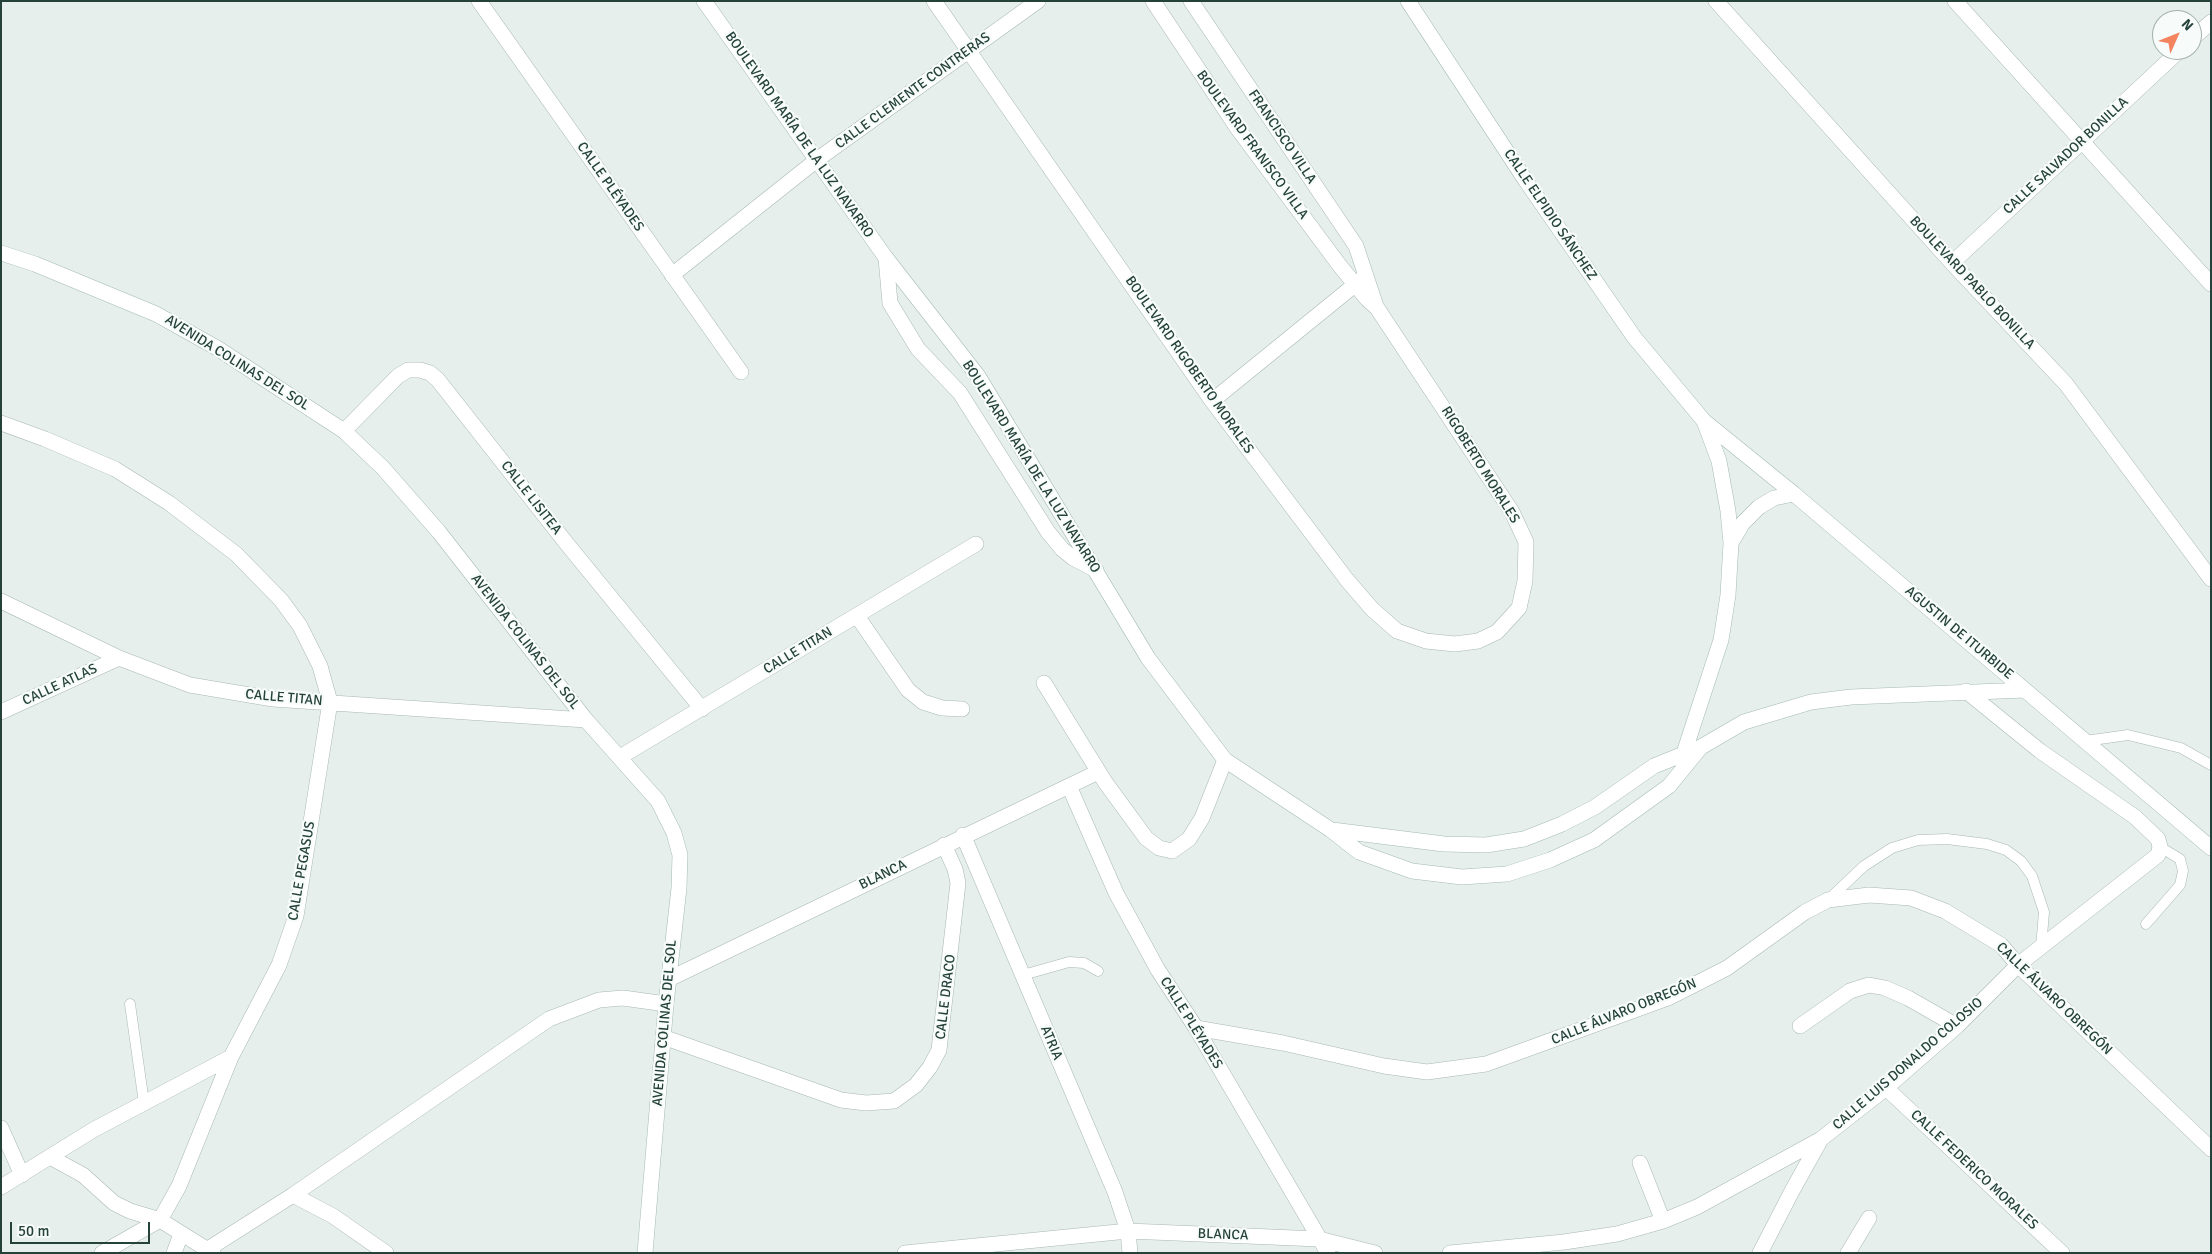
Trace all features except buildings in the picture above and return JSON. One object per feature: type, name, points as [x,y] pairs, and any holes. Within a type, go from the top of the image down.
[{"type":"street","name":"CALLE PLÉYADES","points":[[480,1],[740,372]]},
{"type":"street","name":"BOULEVARD MARÍA DE LA LUZ NAVARRO","points":[[704,1],[818,159],[886,258],[978,376],[1148,658],[1225,760],[1331,830],[1359,852],[1412,871],[1462,878],[1507,874],[1550,860],[1594,840],[1639,810],[1670,786],[1686,759],[1702,747],[1744,722],[1811,702],[1851,697],[2025,690]]},
{"type":"street","name":"BOULEVARD RIGOBERTO MORALES","points":[[934,1],[1212,401],[1347,580],[1372,609],[1397,631],[1426,642],[1455,644],[1478,641],[1497,632]]},
{"type":"street","name":"CALLE CLEMENTE CONTRERAS","points":[[672,275],[818,159],[1038,1]]},
{"type":"street","name":"BOULEVARD FRANISCO VILLA","points":[[1153,1],[1238,130],[1361,280]]},
{"type":"street","name":"FRANCISCO VILLA","points":[[1190,1],[1356,246],[1361,280]]},
{"type":"street","name":"CALLE ELPIDIO SÁNCHEZ","points":[[1408,1],[1526,181],[1634,337],[1704,420]]},
{"type":"street","name":"BOULEVARD PABLO BONILLA","points":[[1716,1],[1952,262],[2066,384],[2211,579]]},
{"type":"street","points":[[1955,1],[2211,284]]},
{"type":"street","name":"CALLE SALVADOR BONILLA","points":[[1952,262],[2169,60]]},
{"type":"street","name":"AVENIDA COLINAS DEL SOL","points":[[1,254],[35,264],[156,314],[217,348],[344,431],[383,468],[439,532],[586,720],[658,802],[674,833],[680,855],[679,888],[666,1004],[645,1253]]},
{"type":"street","points":[[886,258],[890,303],[918,349],[960,393],[1048,532],[1062,549],[1073,558],[1096,570]]},
{"type":"street","name":"RIGOBERTO MORALES","points":[[1361,280],[1376,308],[1512,512],[1526,542],[1525,581],[1519,608],[1497,632]]},
{"type":"street","points":[[1212,401],[1361,280]]},
{"type":"street","name":"CALLE LISITEA","points":[[344,431],[398,376],[408,370],[420,370],[430,373],[438,380],[567,544],[702,709]]},
{"type":"street","points":[[1686,759],[1721,640],[1728,595],[1731,544],[1728,511],[1719,462],[1704,420]]},
{"type":"street","name":"AGUSTIN DE ITURBIDE","points":[[1704,420],[1794,494],[2211,848]]},
{"type":"street","points":[[1,423],[45,439],[115,469],[169,503],[236,554],[281,600],[300,626],[320,666],[330,702]]},
{"type":"street","points":[[1731,544],[1742,523],[1759,507],[1774,498],[1794,494]]},
{"type":"street","name":"CALLE TITAN","points":[[620,757],[976,544]]},
{"type":"street","name":"CALLE TITAN","points":[[1,600],[19,607],[119,658],[190,685],[273,699],[586,720]]},
{"type":"street","points":[[857,616],[908,690],[923,702],[942,708],[962,709]]},
{"type":"street","name":"CALLE ATLAS","points":[[1,712],[119,658]]},
{"type":"street","points":[[1044,683],[1098,772],[1146,838],[1159,848],[1172,851],[1189,839],[1202,818],[1225,760]]},
{"type":"street","points":[[1966,692],[2040,751],[2135,817],[2153,832],[2158,839],[2160,847]]},
{"type":"street","name":"CALLE PEGASUS","points":[[160,1220],[179,1186],[231,1057],[279,965],[296,916],[330,702]]},
{"type":"street","name":"BOULEVARD MARÍA DE LA LUZ NAVARRO","points":[[1331,830],[1444,844],[1486,846],[1524,839],[1562,824],[1595,807],[1654,766],[1686,759]]},
{"type":"street","name":"BLANCA","points":[[669,979],[1098,772]]},
{"type":"street","name":"CALLE PLÉYADES","points":[[1069,786],[1116,893],[1158,970],[1196,1028],[1328,1253]]},
{"type":"street","name":"ATRIA","points":[[964,835],[1115,1192],[1128,1231],[1130,1253]]},
{"type":"street","name":"CALLE DRACO","points":[[663,1037],[841,1100],[866,1104],[894,1102],[916,1085],[930,1067],[939,1050],[958,883],[955,870],[944,845]]},
{"type":"street","name":"CALLE LUIS DONALDO COLOSIO","points":[[1760,1253],[1821,1139],[1886,1088],[1957,1026],[2018,965],[2153,860],[2160,847]]},
{"type":"street","name":"CALLE ÁLVARO OBREGÓN","points":[[1196,1028],[1282,1043],[1384,1066],[1427,1072],[1486,1064],[1536,1048],[1668,998],[1727,968],[1805,912],[1828,900],[1869,895],[1911,898],[1945,911],[2001,945],[2018,965],[2211,1149]]},
{"type":"street","points":[[1800,1026],[1850,992],[1869,985],[1885,988],[1908,998],[1957,1026]]},
{"type":"street","points":[[50,1157],[83,1175],[114,1203],[130,1211],[160,1220],[211,1251],[549,1019],[599,1000],[624,998],[666,1004]]},
{"type":"street","points":[[1,1187],[93,1130],[231,1057]]},
{"type":"street","name":"CALLE FEDERICO MORALES","points":[[1886,1088],[2062,1253]]},
{"type":"street","points":[[1,1128],[22,1175]]},
{"type":"street","points":[[1450,1253],[1617,1234],[1663,1221],[1697,1207],[1821,1139]]},
{"type":"street","points":[[1640,1163],[1663,1221]]},
{"type":"street","points":[[293,1195],[333,1216],[386,1253]]},
{"type":"street","points":[[1848,1253],[1870,1218]]},
{"type":"street","points":[[102,1253],[160,1220]]},
{"type":"street","name":"BLANCA","points":[[905,1253],[1128,1231],[1319,1239],[1375,1253]]},
{"type":"street","points":[[174,1253],[181,1234]]},
{"type":"lane","points":[[2085,741],[2128,735],[2181,748],[2211,765]]},
{"type":"lane","points":[[1828,900],[1864,866],[1892,848],[1918,840],[1947,839],[1986,844],[2006,850],[2021,861],[2032,876],[2044,912],[2041,948]]},
{"type":"lane","points":[[2146,924],[2180,885],[2183,871],[2180,859],[2160,847]]},
{"type":"lane","points":[[1023,974],[1069,962],[1084,963],[1098,971]]},
{"type":"lane","points":[[130,1004],[144,1103]]}]
